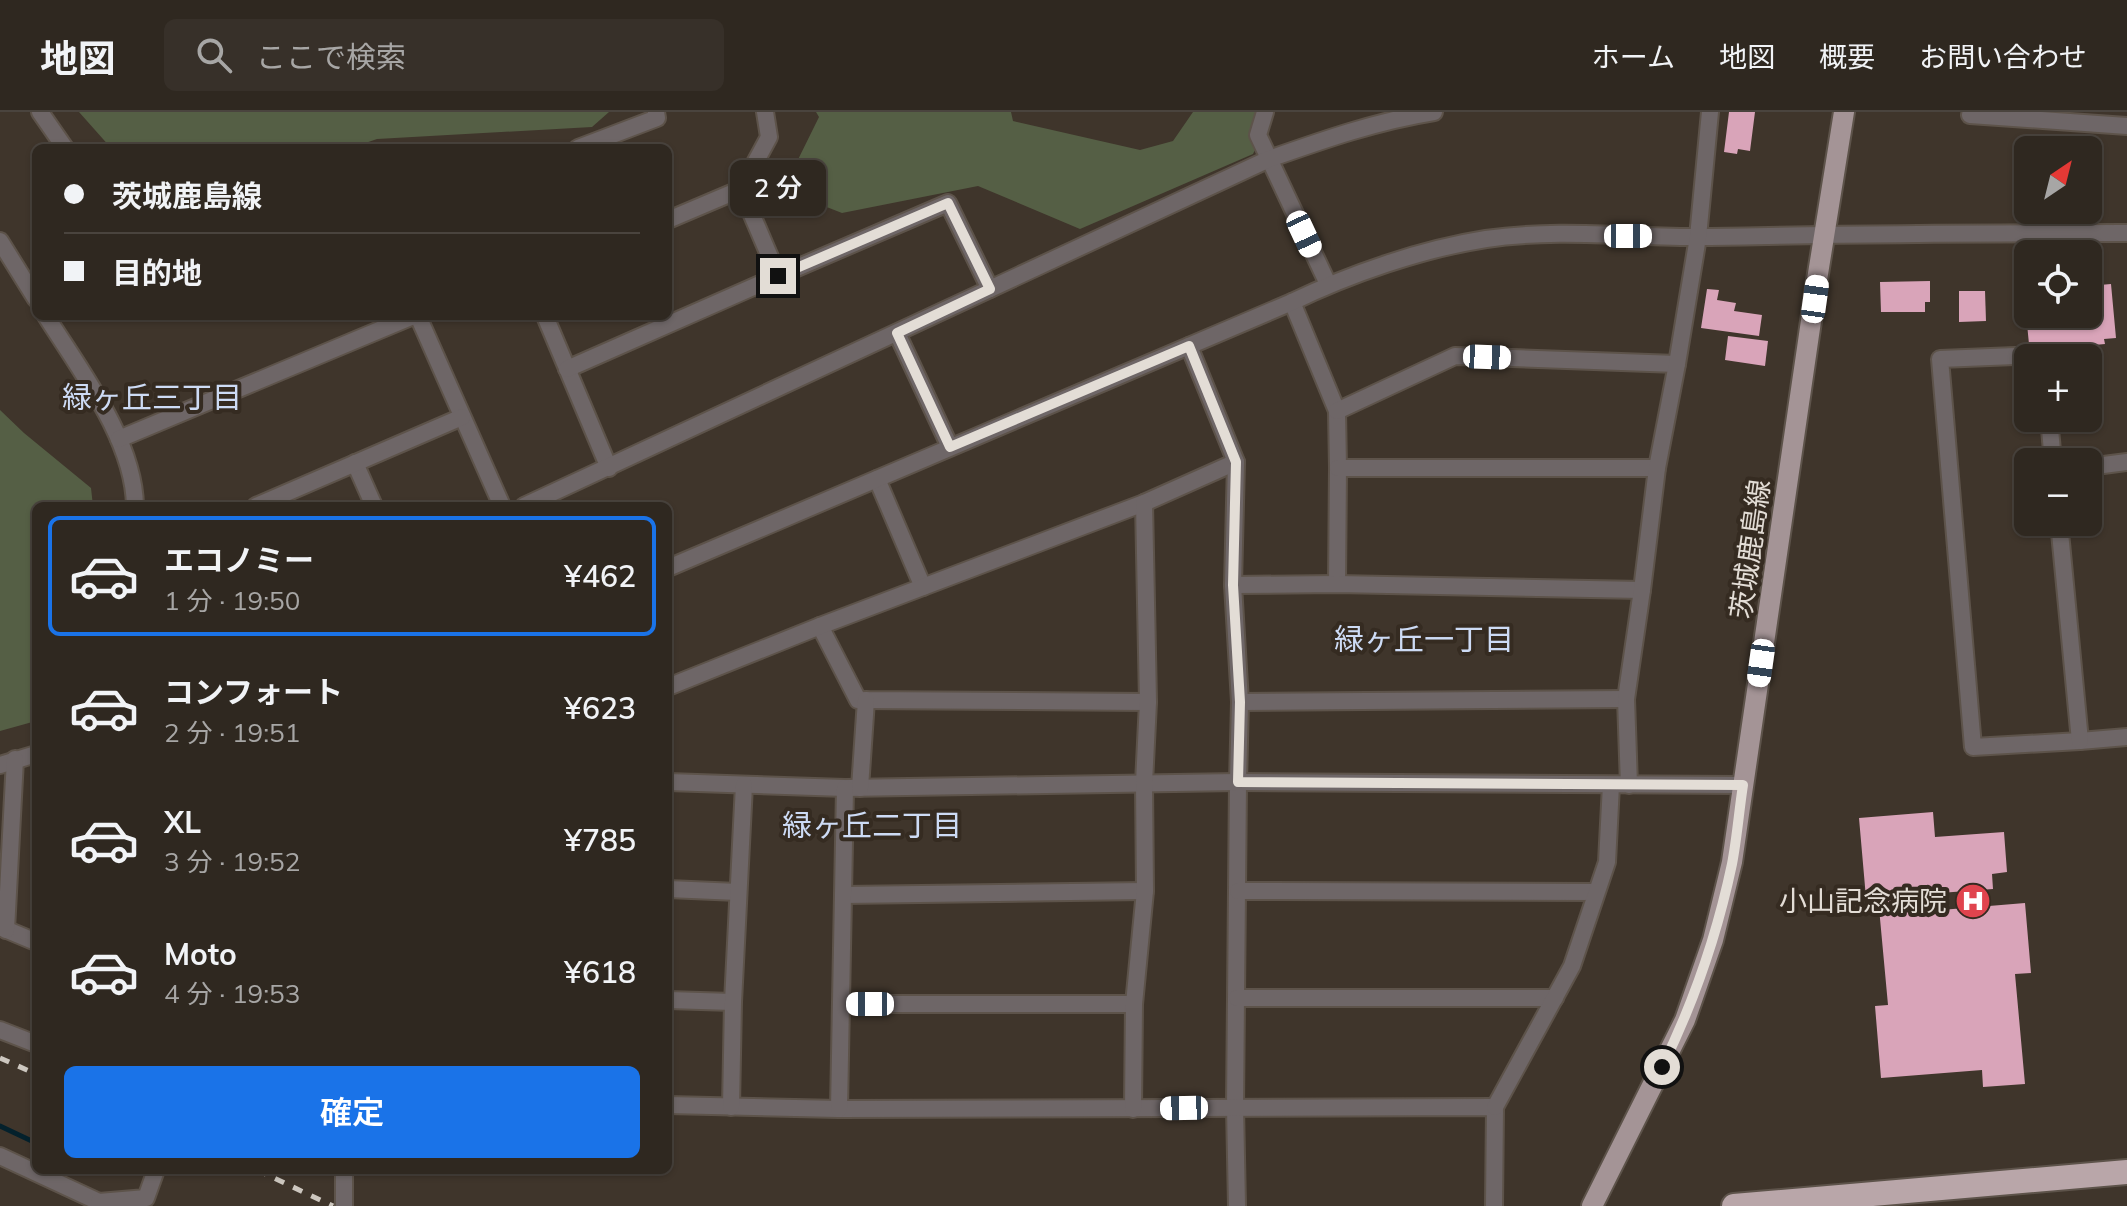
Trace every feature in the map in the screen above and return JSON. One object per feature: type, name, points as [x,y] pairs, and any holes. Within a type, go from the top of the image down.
[{"type":"highway","points":[[1734,1206],[2127,1172]]},
{"type":"main road","name":"茨城鹿島線","points":[[1592,1206],[1685,1020],[1713,940],[1732,862],[1844,112]]},
{"type":"street","points":[[40,112],[62,144]]},
{"type":"street","points":[[589,144],[657,118],[656,112]]},
{"type":"street","points":[[672,218],[741,189],[769,137],[765,112]]},
{"type":"street","points":[[1265,112],[1258,135],[1328,284]]},
{"type":"street","points":[[533,502],[1269,159],[1394,118],[1434,112]]},
{"type":"street","points":[[1629,785],[1626,699],[1657,468],[1698,237],[1710,112]]},
{"type":"street","points":[[1971,112],[1970,115],[2127,126]]},
{"type":"street","points":[[741,189],[778,276]]},
{"type":"street","points":[[567,369],[948,203],[990,289]]},
{"type":"street","points":[[672,566],[1328,284],[1430,251],[1488,239],[1545,235],[1698,237],[2127,233]]},
{"type":"street","points":[[0,241],[32,293]]},
{"type":"street","points":[[1292,302],[1337,411],[1337,584]]},
{"type":"street","points":[[48,320],[119,439],[134,489],[135,502]]},
{"type":"street","points":[[119,439],[405,320]]},
{"type":"street","points":[[417,320],[500,502]]},
{"type":"street","points":[[547,320],[609,468]]},
{"type":"street","points":[[897,333],[950,447]]},
{"type":"street","points":[[1189,346],[1236,462],[1233,585],[1240,702],[1235,1107],[1237,1206]]},
{"type":"street","points":[[1337,411],[1455,356],[1677,364]]},
{"type":"street","points":[[2014,356],[1940,359],[1973,747],[2127,737]]},
{"type":"street","points":[[265,502],[462,417]]},
{"type":"street","points":[[672,685],[1144,503],[1236,462]]},
{"type":"street","points":[[2102,465],[2127,462]]},
{"type":"street","points":[[355,463],[372,502]]},
{"type":"street","points":[[1338,468],[1657,468]]},
{"type":"street","points":[[877,479],[923,587]]},
{"type":"street","points":[[1133,1109],[1134,1004],[1145,891],[1144,783],[1148,702],[1144,503]]},
{"type":"street","points":[[2060,536],[2080,741]]},
{"type":"street","points":[[1233,585],[1642,590]]},
{"type":"street","points":[[820,626],[858,700],[1148,702]]},
{"type":"street","points":[[1240,702],[1626,699]]},
{"type":"street","points":[[839,1109],[843,895],[852,788],[866,700]]},
{"type":"street","points":[[32,755],[8,762],[3,929],[32,940]]},
{"type":"street","points":[[672,782],[852,788],[1238,782],[1743,785]]},
{"type":"street","points":[[731,1107],[744,785]]},
{"type":"street","points":[[1494,1206],[1495,1107],[1572,966],[1607,862],[1611,785]]},
{"type":"street","points":[[672,889],[738,892]]},
{"type":"street","points":[[843,895],[1145,891]]},
{"type":"street","points":[[1238,891],[1596,892]]},
{"type":"street","points":[[1237,998],[1555,998]]},
{"type":"street","points":[[672,1000],[733,1002]]},
{"type":"street","points":[[841,1004],[1134,1004]]},
{"type":"street","points":[[0,1030],[32,1042]]},
{"type":"street","points":[[672,1105],[839,1109],[1495,1107]]},
{"type":"street","points":[[0,1156],[32,1172]]},
{"type":"street","points":[[37,1174],[99,1204],[146,1198],[155,1174]]},
{"type":"street","points":[[344,1174],[344,1206]]},
{"type":"green space","points":[[79,112],[609,112],[592,127],[377,139],[363,144],[107,144]]},
{"type":"green space","points":[[816,112],[1011,112],[1013,121],[1140,150],[1173,141],[1193,112],[1273,112],[1253,154],[1080,229],[978,186],[842,213],[783,190],[819,117]]},
{"type":"green space","points":[[0,410],[91,488],[93,502],[32,502],[32,722],[0,731]]},
{"type":"building","points":[[1729,112],[1755,112],[1750,151],[1738,149],[1737,154],[1724,152]]},
{"type":"building","points":[[1930,281],[1930,302],[1925,302],[1925,312],[1881,312],[1880,282]]},
{"type":"building","points":[[2111,284],[2116,338],[2104,339],[2105,344],[2102,344],[2029,344],[2027,328],[2102,328],[2102,285]]},
{"type":"building","points":[[1707,289],[1719,290],[1717,300],[1736,303],[1734,311],[1762,315],[1759,336],[1701,328]]},
{"type":"building","points":[[1959,291],[1985,291],[1986,321],[1959,322]]},
{"type":"building","points":[[1728,336],[1768,341],[1765,366],[1725,360]]},
{"type":"building","points":[[1933,812],[1935,837],[2004,832],[2007,872],[1992,874],[1993,889],[1940,893],[1941,910],[2025,903],[2031,973],[2015,974],[2025,1084],[1983,1087],[1982,1070],[1881,1078],[1875,1006],[1888,1005],[1878,897],[1866,898],[1859,818]]},
{"type":"waterway","points":[[0,1126],[32,1141]]},
{"type":"railway","points":[[0,1058],[32,1072]]},
{"type":"railway","points":[[265,1174],[333,1206]]},
{"type":"place","name":"小山記念病院","points":[[1973,901]]},
{"type":"district","name":"緑ヶ丘三丁目","points":[[152,398]]},
{"type":"district","name":"緑ヶ丘一丁目","points":[[1424,640]]},
{"type":"district","name":"緑ヶ丘二丁目","points":[[872,826]]},
{"type":"route","points":[[778,276],[948,203],[990,289],[897,333],[950,447],[1189,346],[1236,462],[1233,585],[1240,702],[1238,782],[1743,785],[1732,862],[1713,940],[1685,1020],[1662,1067]]}]
